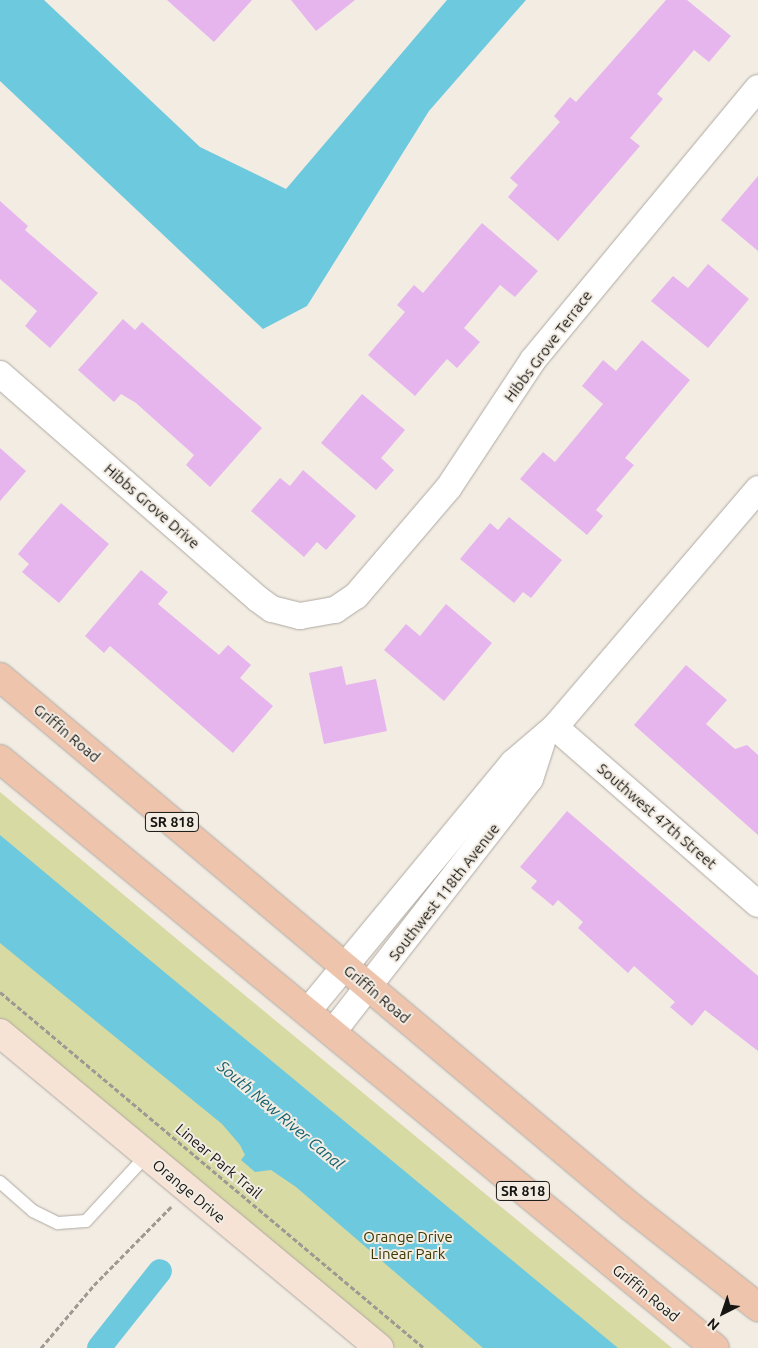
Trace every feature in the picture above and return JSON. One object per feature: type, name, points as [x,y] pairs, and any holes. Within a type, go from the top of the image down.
[{"type":"main road","name":"Griffin Road","points":[[0,677],[631,1207],[758,1306]]},
{"type":"main road","name":"Griffin Road","points":[[0,759],[715,1348]]},
{"type":"street","name":"Hibbs Grove Terrace","points":[[314,616],[348,604],[377,573],[449,487],[545,345],[757,91]]},
{"type":"street","name":"Hibbs Grove Drive","points":[[0,374],[258,599],[287,614],[314,616]]},
{"type":"street","name":"Southwest 118th Avenue","points":[[307,1012],[513,763],[548,735],[758,490]]},
{"type":"street","name":"Southwest 118th Avenue","points":[[332,1033],[370,988],[530,779],[548,735]]},
{"type":"street","name":"Southwest 47th Street","points":[[548,735],[758,904]]},
{"type":"street","name":"Orange Drive","points":[[0,1033],[379,1348]]},
{"type":"lane","points":[[0,1182],[33,1211],[58,1223],[86,1221],[147,1155]]},
{"type":"path","name":"Linear Park Trail","points":[[0,992],[424,1348]]},
{"type":"path","points":[[41,1348],[94,1285],[128,1255],[207,1166]]},
{"type":"green space","name":"Orange Drive Linear Park","points":[[0,792],[672,1348],[395,1348],[0,1021]]},
{"type":"water","points":[[0,0],[44,0],[200,147],[286,189],[447,0],[526,0],[429,111],[307,306],[263,329],[0,81]]},
{"type":"water","name":"South New River Canal","points":[[0,835],[618,1348],[483,1348],[296,1187],[271,1170],[255,1172],[241,1160],[245,1155],[240,1145],[222,1124],[0,943]]},
{"type":"building","points":[[167,0],[252,0],[214,42]]},
{"type":"building","points":[[291,0],[355,0],[316,31]]},
{"type":"building","points":[[666,0],[687,0],[731,36],[709,62],[694,50],[657,94],[663,99],[630,138],[640,146],[558,241],[508,197],[518,185],[510,178],[560,122],[554,116],[570,97],[576,102]]},
{"type":"building","points":[[758,176],[758,251],[721,220]]},
{"type":"building","points":[[0,201],[28,226],[25,230],[98,293],[50,348],[25,326],[37,311],[0,279]]},
{"type":"building","points":[[482,223],[538,271],[515,297],[500,285],[464,328],[480,342],[457,368],[447,359],[415,396],[368,355],[405,312],[397,305],[414,285],[423,293]]},
{"type":"building","points":[[708,264],[749,299],[708,348],[651,301],[673,276],[688,288]]},
{"type":"building","points":[[123,319],[135,330],[142,322],[262,428],[210,487],[186,465],[194,455],[136,403],[121,394],[114,402],[78,370]]},
{"type":"building","points":[[642,340],[690,380],[625,458],[634,465],[596,510],[603,516],[587,535],[520,479],[543,452],[555,462],[603,404],[582,386],[603,360],[616,371]]},
{"type":"building","points":[[362,394],[405,430],[381,458],[394,470],[376,490],[321,443]]},
{"type":"building","points":[[0,448],[26,471],[0,501]]},
{"type":"building","points":[[303,470],[356,516],[326,550],[317,542],[304,557],[251,511],[280,478],[290,486]]},
{"type":"building","points":[[61,503],[109,544],[59,603],[22,572],[29,564],[18,554]]},
{"type":"building","points":[[509,517],[562,560],[531,598],[523,592],[514,603],[460,559],[490,523],[498,530]]},
{"type":"building","points":[[141,570],[168,592],[158,604],[219,655],[228,645],[251,665],[240,678],[273,706],[233,753],[110,646],[104,653],[85,636]]},
{"type":"building","points":[[446,604],[492,643],[444,701],[384,650],[406,624],[420,636]]},
{"type":"building","points":[[686,665],[727,700],[706,724],[735,749],[747,745],[758,755],[758,835],[634,725]]},
{"type":"building","points":[[342,666],[346,685],[376,679],[387,731],[324,744],[309,673]]},
{"type":"building","points":[[567,811],[758,976],[758,1051],[705,1010],[692,1026],[670,1007],[675,1002],[634,966],[628,973],[578,928],[583,922],[558,900],[553,906],[531,888],[537,881],[520,867]]},
{"type":"waterway","points":[[99,1348],[160,1271]]}]
